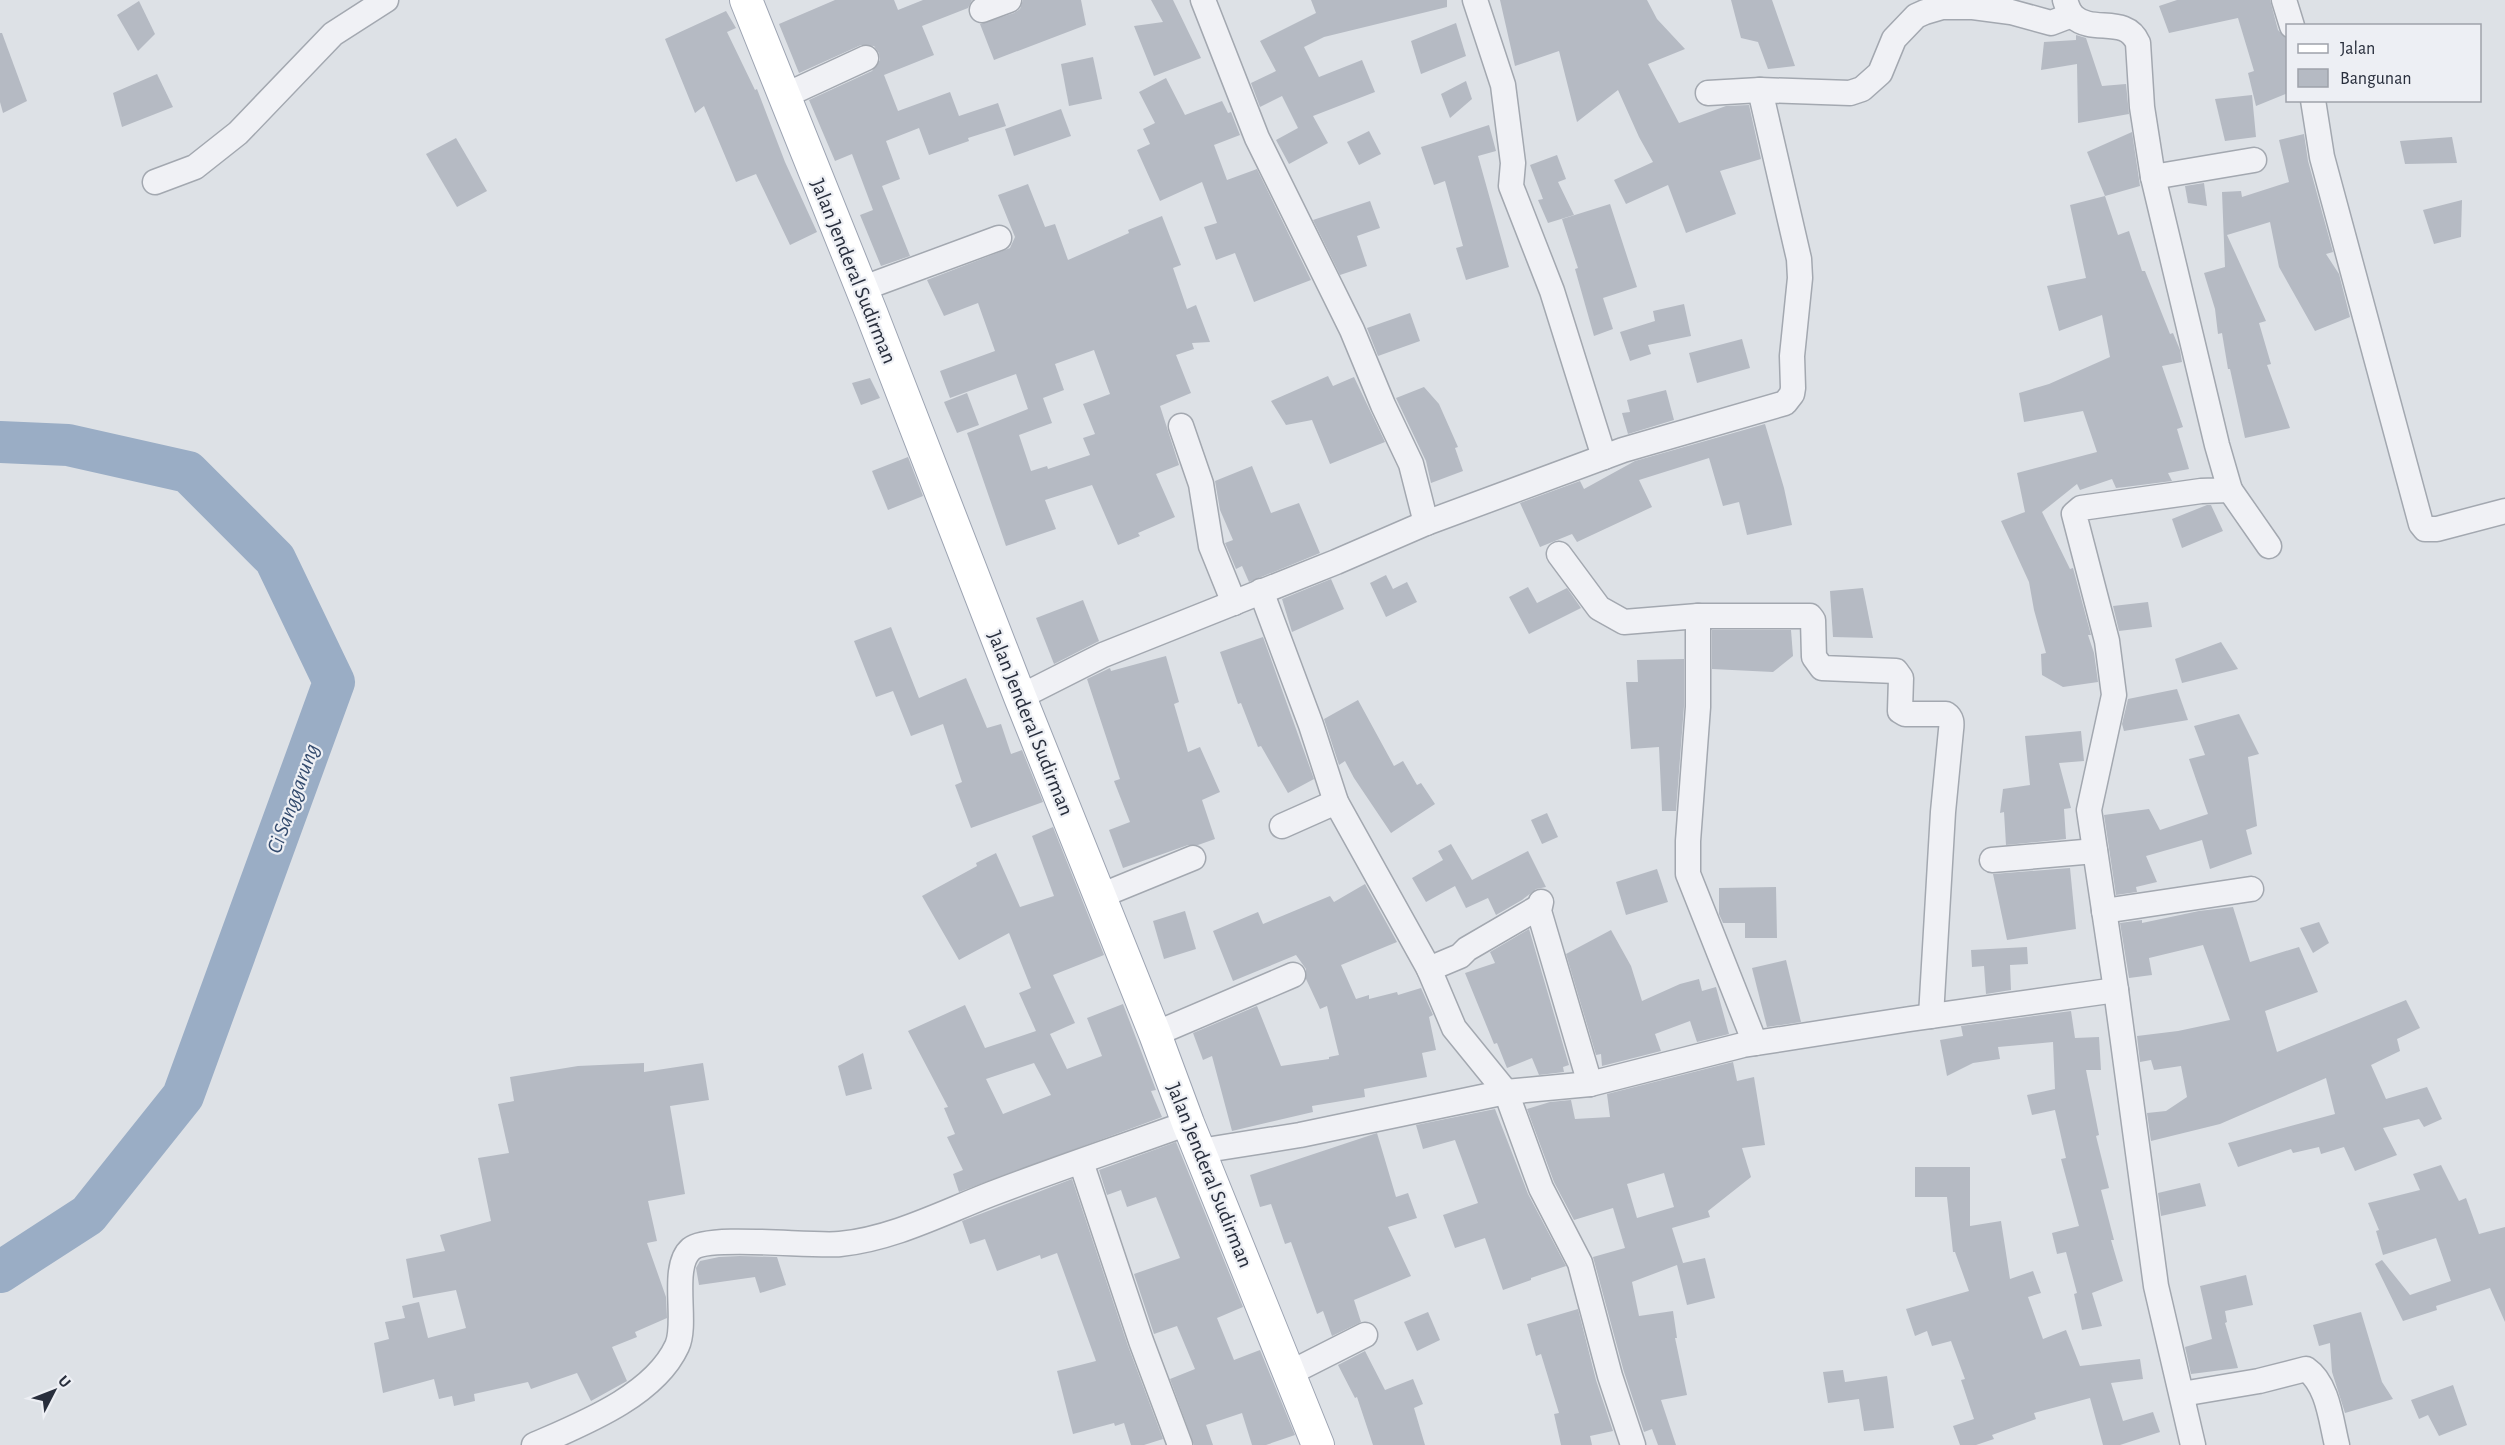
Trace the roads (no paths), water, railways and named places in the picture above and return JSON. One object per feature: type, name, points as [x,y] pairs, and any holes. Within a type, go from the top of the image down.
[{"type":"main road","name":"Jalan Jenderal Sudirman","points":[[746,0],[1194,1137],[1318,1445]]},
{"type":"street","points":[[155,182],[195,167],[230,140],[333,34],[386,0]]},
{"type":"street","points":[[982,10],[1009,0]]},
{"type":"street","points":[[1203,0],[1257,138],[1352,330],[1383,405],[1411,464],[1426,523]]},
{"type":"street","points":[[1475,0],[1503,85],[1513,163],[1511,186],[1551,291],[1604,457]]},
{"type":"street","points":[[2284,0],[2291,24]]},
{"type":"street","points":[[1708,93],[1760,90],[1850,93],[1862,89],[1881,72],[1894,39],[1907,25],[1916,16],[1942,7],[1989,9],[2051,23],[2068,8],[2082,22],[2127,29],[2138,43],[2142,107],[2153,177],[2217,445],[2230,490],[2269,546]]},
{"type":"street","points":[[784,96],[866,58]]},
{"type":"street","points":[[1020,697],[1103,655],[1336,562],[1426,523],[1580,468],[1604,457],[1785,403],[1792,394],[1799,259],[1760,90]]},
{"type":"street","points":[[2313,102],[2322,157],[2421,524],[2425,529],[2437,529],[2505,511]]},
{"type":"street","points":[[2153,177],[2254,160]]},
{"type":"street","points":[[861,289],[999,238]]},
{"type":"street","points":[[1181,426],[1201,484],[1211,546],[1234,603]]},
{"type":"street","points":[[2193,1445],[2156,1286],[2089,810],[2114,695],[2107,641],[2074,514],[2080,508],[2201,491],[2230,490]]},
{"type":"street","points":[[1560,554],[1599,608],[1623,622],[1698,616],[1810,616],[1813,620],[1814,657],[1822,668],[1896,671],[1901,678],[1900,711],[1905,714],[1946,714],[1952,720],[1943,812],[1931,1016]]},
{"type":"street","points":[[1262,591],[1311,724],[1336,802],[1429,969],[1454,1028],[1506,1092],[1541,1188],[1580,1263],[1610,1376],[1633,1445]]},
{"type":"street","points":[[1698,616],[1698,707],[1688,841],[1688,874],[1755,1043]]},
{"type":"street","points":[[1282,826],[1336,802]]},
{"type":"street","points":[[1992,860],[2095,851]]},
{"type":"street","points":[[1100,896],[1193,858]]},
{"type":"street","points":[[2104,911],[2251,889]]},
{"type":"street","points":[[1429,969],[1460,956],[1467,949],[1540,904],[1590,1084]]},
{"type":"street","points":[[1155,1034],[1293,975]]},
{"type":"street","points":[[534,1445],[631,1397],[663,1369],[678,1344],[683,1261],[692,1249],[704,1244],[734,1242],[839,1244],[877,1238],[1081,1162],[1194,1137],[1311,1133],[1506,1092],[1590,1084],[1755,1043],[2116,990]]},
{"type":"street","points":[[1081,1162],[1141,1341],[1180,1445]]},
{"type":"street","points":[[1290,1373],[1365,1335]]},
{"type":"street","points":[[2182,1394],[2259,1381],[2306,1369],[2315,1375],[2322,1388],[2337,1445]]},
{"type":"waterway","name":"Ci Sanggarung","points":[[0,442],[68,445],[188,472],[275,559],[334,682],[183,1096],[88,1215],[0,1272]]}]
